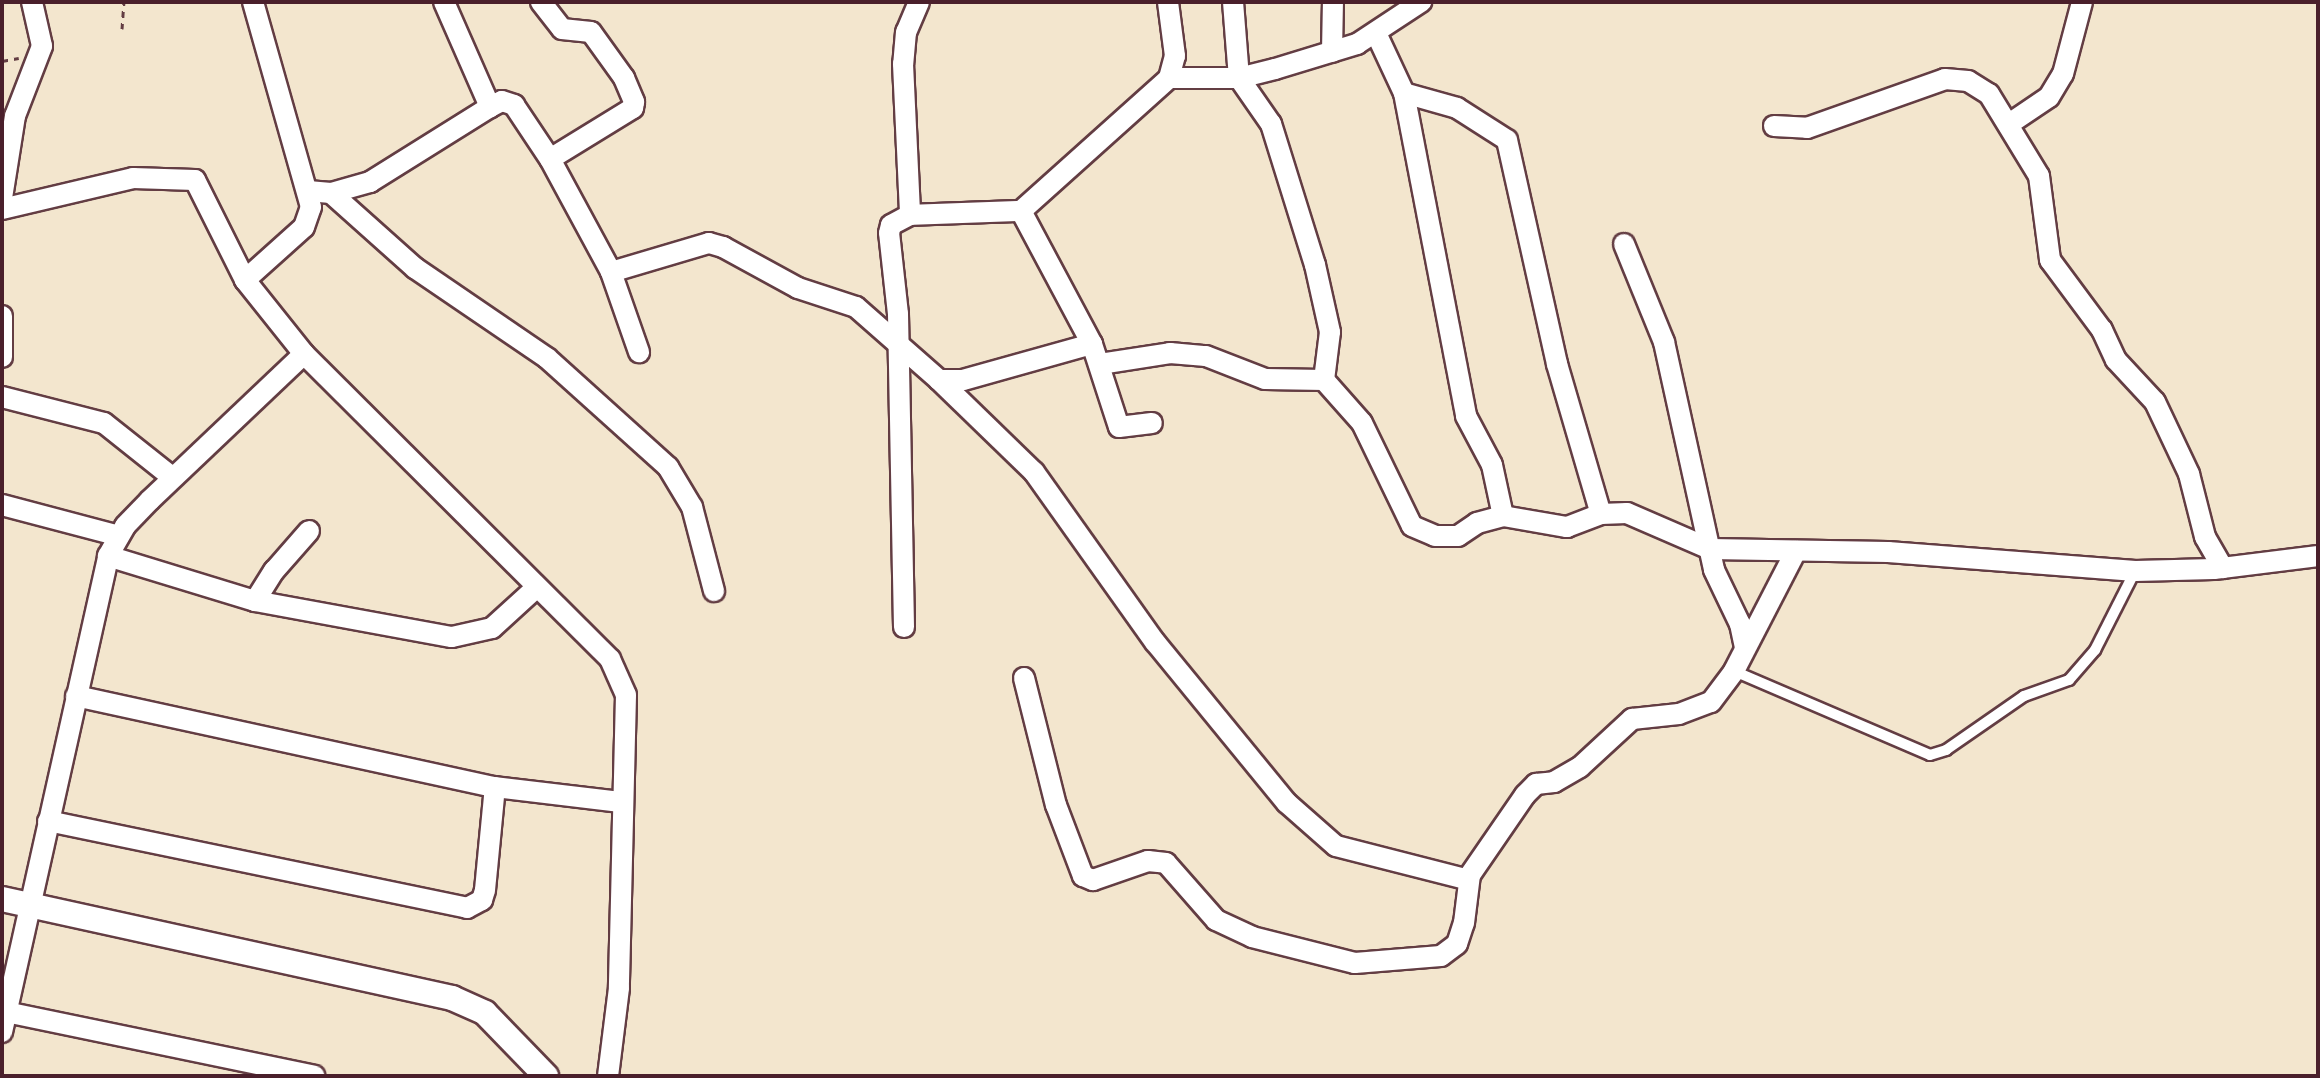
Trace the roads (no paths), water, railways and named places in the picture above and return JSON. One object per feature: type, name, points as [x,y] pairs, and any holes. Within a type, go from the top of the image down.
[{"type":"street","points":[[2,198],[15,116],[42,46],[32,2]]},
{"type":"street","points":[[245,280],[304,227],[311,207],[253,2]]},
{"type":"street","points":[[444,2],[490,107]]},
{"type":"street","points":[[541,2],[562,29],[591,32],[624,78],[634,102],[633,108],[550,159]]},
{"type":"street","points":[[910,215],[903,64],[906,32],[919,2]]},
{"type":"street","points":[[904,627],[899,346],[889,233],[891,225],[910,215],[1021,211],[1169,78],[1175,56],[1168,2]]},
{"type":"street","points":[[1233,2],[1239,78],[1271,124],[1315,265],[1330,332],[1324,380]]},
{"type":"street","points":[[1332,52],[1333,2]]},
{"type":"street","points":[[1169,78],[1239,78],[1332,52],[1376,33],[1421,2]]},
{"type":"street","points":[[2009,124],[2049,97],[2063,74],[2082,2]]},
{"type":"street","points":[[1376,33],[1404,93],[1466,416],[1492,465],[1503,516]]},
{"type":"street","points":[[1774,126],[1807,128],[1945,79],[1968,81],[1982,88],[2009,124],[2039,176],[2050,260],[2102,330],[2116,360],[2155,402],[2189,474],[2205,537],[2223,568]]},
{"type":"street","points":[[1404,93],[1457,108],[1488,123],[1507,140],[1557,364],[1601,514]]},
{"type":"street","points":[[308,191],[331,193],[370,182],[490,107],[502,101],[514,105],[550,159],[611,272],[639,352]]},
{"type":"street","points":[[2,209],[133,178],[195,180],[245,280],[304,354],[610,659],[622,679],[626,695],[621,802],[619,988],[608,1076]]},
{"type":"street","points":[[331,193],[415,268],[547,358],[668,467],[692,507],[714,591]]},
{"type":"street","points":[[1021,211],[1092,344],[1119,427],[1152,423]]},
{"type":"street","points":[[611,272],[709,243],[798,288],[856,307],[939,380],[1034,472],[1155,642],[1287,803],[1336,846],[1469,880]]},
{"type":"street","points":[[1624,244],[1664,342],[1710,549],[1745,647]]},
{"type":"street","points":[[2,316],[2,357]]},
{"type":"street","points":[[939,380],[963,380],[1092,344]]},
{"type":"street","points":[[1100,364],[1170,353],[1206,356],[1265,379],[1324,380],[1362,423],[1412,526],[1435,536],[1458,536],[1477,523],[1503,516],[1567,527],[1601,514],[1627,513],[1710,549],[1888,552],[2135,571],[2223,568],[2318,556]]},
{"type":"street","points":[[2,1032],[27,904],[108,556],[119,536],[172,477],[304,354]]},
{"type":"street","points":[[2,397],[104,423],[172,477]]},
{"type":"street","points":[[2,505],[119,536]]},
{"type":"street","points":[[255,601],[274,571],[309,531]]},
{"type":"street","points":[[1024,678],[1061,820],[1083,876],[1093,880],[1148,861],[1166,863],[1216,920],[1233,931],[1355,963],[1441,956],[1457,944],[1464,923],[1469,880],[1536,784],[1567,776],[1632,719],[1679,714],[1711,702],[1734,671],[1796,551]]},
{"type":"street","points":[[108,556],[255,601],[464,638],[492,628],[537,587]]},
{"type":"street","points":[[76,696],[495,787],[621,802]]},
{"type":"street","points":[[48,821],[467,908],[482,900],[485,890],[495,787]]},
{"type":"street","points":[[2,899],[452,998],[485,1013],[546,1076]]},
{"type":"street","points":[[6,1012],[314,1076]]},
{"type":"lane","points":[[1734,671],[1930,755],[1946,750],[2024,696],[2069,680],[2095,650],[2135,571]]}]
